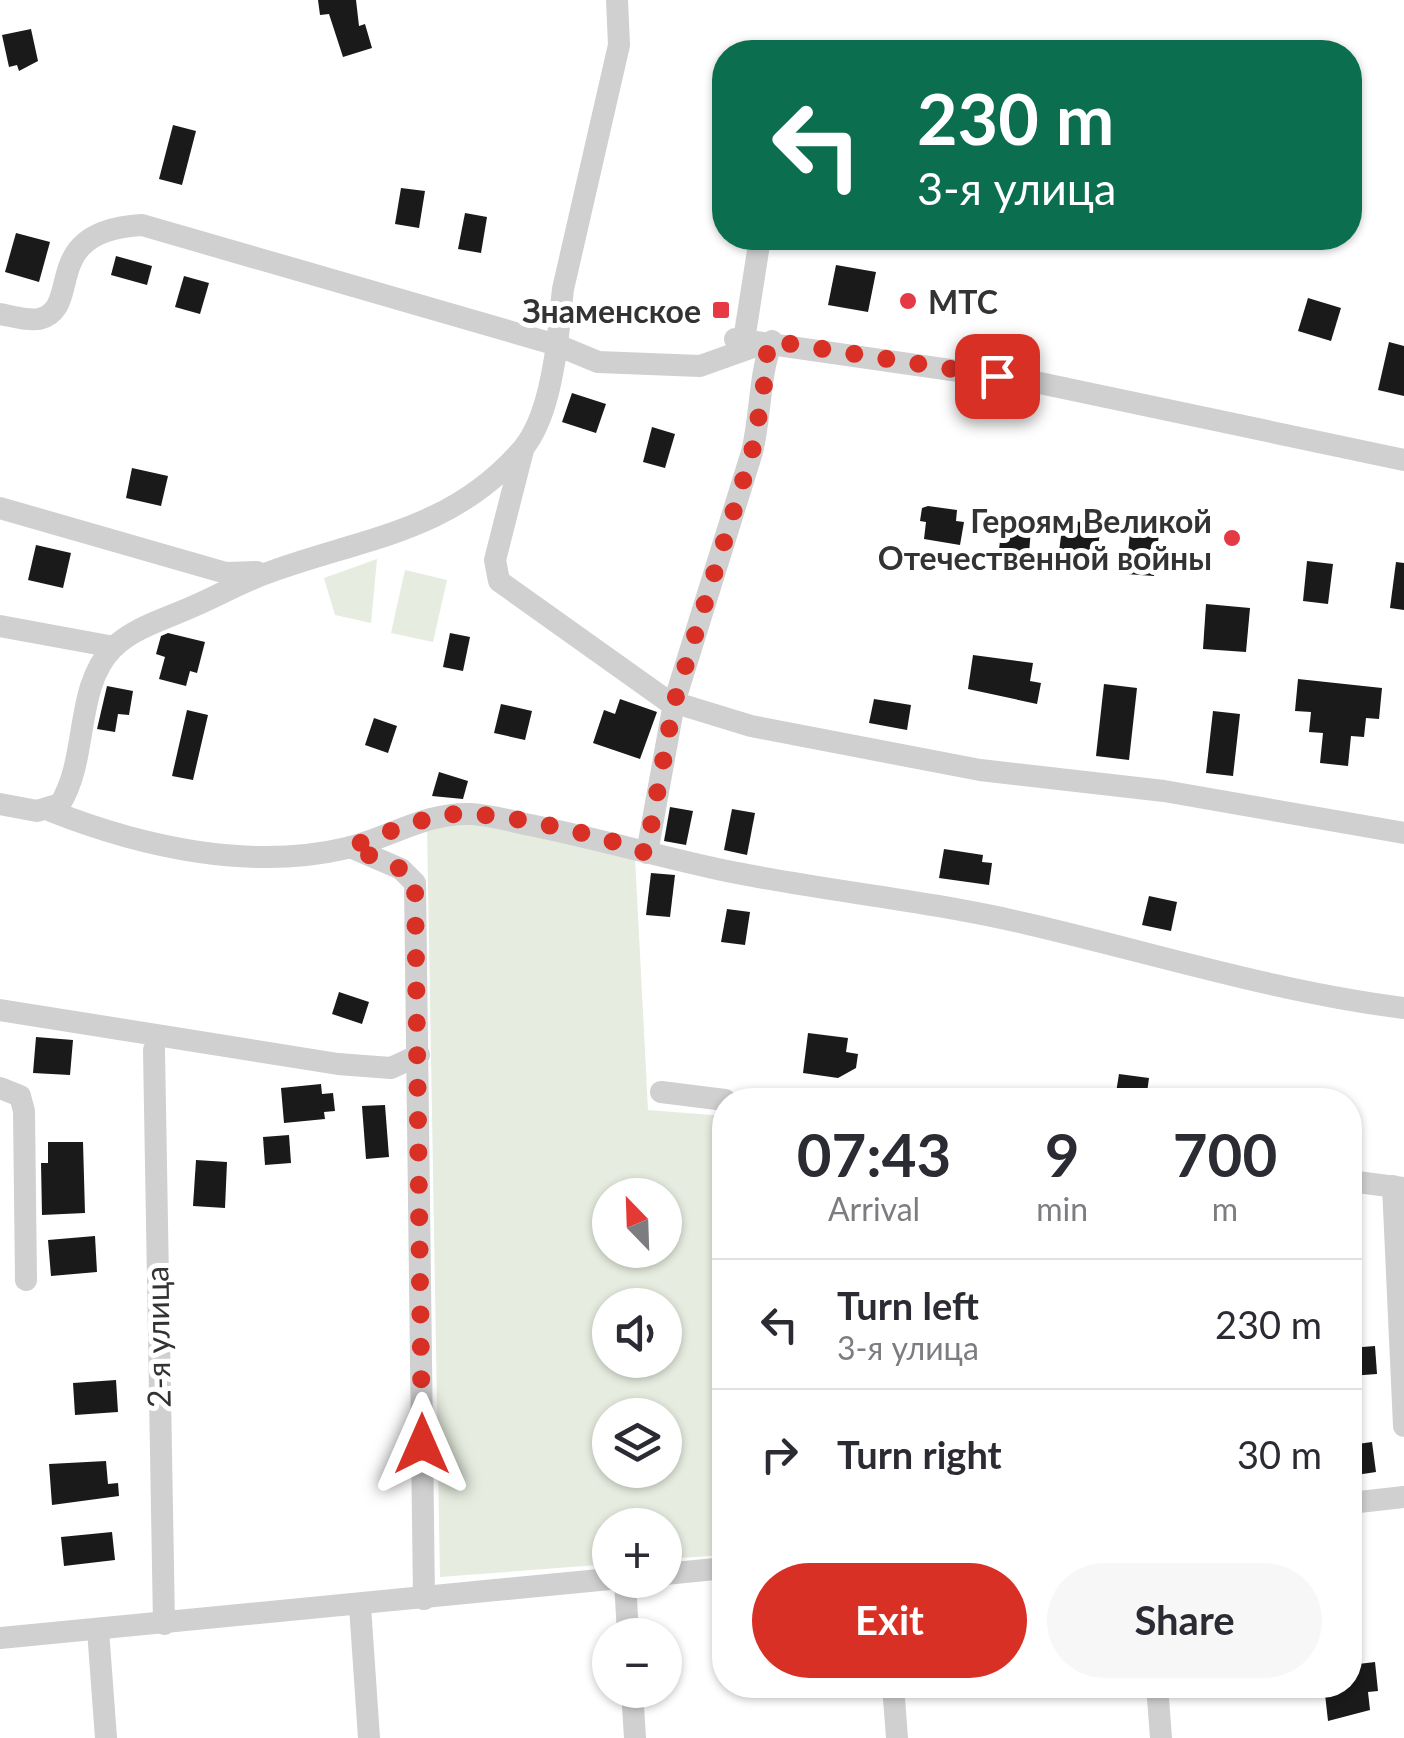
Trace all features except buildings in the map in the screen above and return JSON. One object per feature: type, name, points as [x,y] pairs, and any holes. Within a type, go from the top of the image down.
[{"type":"street","points":[[616,0],[619,44],[563,288],[547,395],[523,450],[495,560],[499,582],[674,703],[751,726],[980,770],[1164,791],[1404,833]]},
{"type":"street","points":[[0,314],[30,320],[51,314],[58,305],[73,254],[84,242],[114,226],[142,225],[557,345],[598,362],[700,366],[772,341]]},
{"type":"street","points":[[758,250],[740,339],[1035,382],[1404,460]]},
{"type":"street","points":[[646,853],[674,703],[752,452],[763,401],[763,364],[772,341]]},
{"type":"street","points":[[51,811],[66,795],[94,682],[114,647],[129,635],[272,571],[408,530],[450,508],[523,450]]},
{"type":"street","points":[[0,508],[226,572],[272,571]]},
{"type":"street","points":[[0,626],[114,647]]},
{"type":"street","points":[[0,804],[51,811],[161,846],[228,854],[298,856],[350,847],[446,815],[472,814],[622,843],[646,853],[1026,923],[1152,958],[1404,1008]]},
{"type":"street","points":[[350,847],[401,869],[415,883],[424,1600]]},
{"type":"street","points":[[0,1010],[338,1064],[391,1068],[419,1055]]},
{"type":"street","name":"2-я улица","points":[[154,1050],[164,1624]]},
{"type":"street","points":[[0,1088],[20,1096],[24,1111],[26,1280]]},
{"type":"street","points":[[661,1092],[712,1098]]},
{"type":"street","points":[[1362,1182],[1399,1187],[1404,1426]]},
{"type":"street","points":[[1362,1501],[1404,1496]]},
{"type":"street","points":[[682,1572],[712,1569]]},
{"type":"street","points":[[0,1638],[592,1581]]},
{"type":"street","points":[[360,1606],[370,1738]]},
{"type":"street","points":[[98,1630],[106,1738]]},
{"type":"street","points":[[893,1698],[896,1738]]},
{"type":"street","points":[[1159,1698],[1161,1738]]},
{"type":"street","points":[[633,1708],[635,1738]]},
{"type":"shaded area","points":[[377,559],[371,623],[335,615],[324,578]]},
{"type":"shaded area","points":[[405,570],[447,580],[433,642],[391,633]]},
{"type":"shaded area","points":[[427,824],[489,824],[635,857],[648,1110],[712,1115],[712,1556],[682,1558],[682,1508],[592,1508],[592,1565],[440,1577]]},
{"type":"place","name":"МТС","points":[[908,301]]},
{"type":"place","name":"Знаменское","points":[[721,310]]},
{"type":"place","name":"Героям Великой Отечественной войны","points":[[1232,538]]},
{"type":"route","points":[[422,1444],[415,883],[401,869],[350,847],[446,815],[472,814],[622,843],[646,853],[674,703],[752,452],[761,414],[763,364],[772,341],[997,376]]}]
